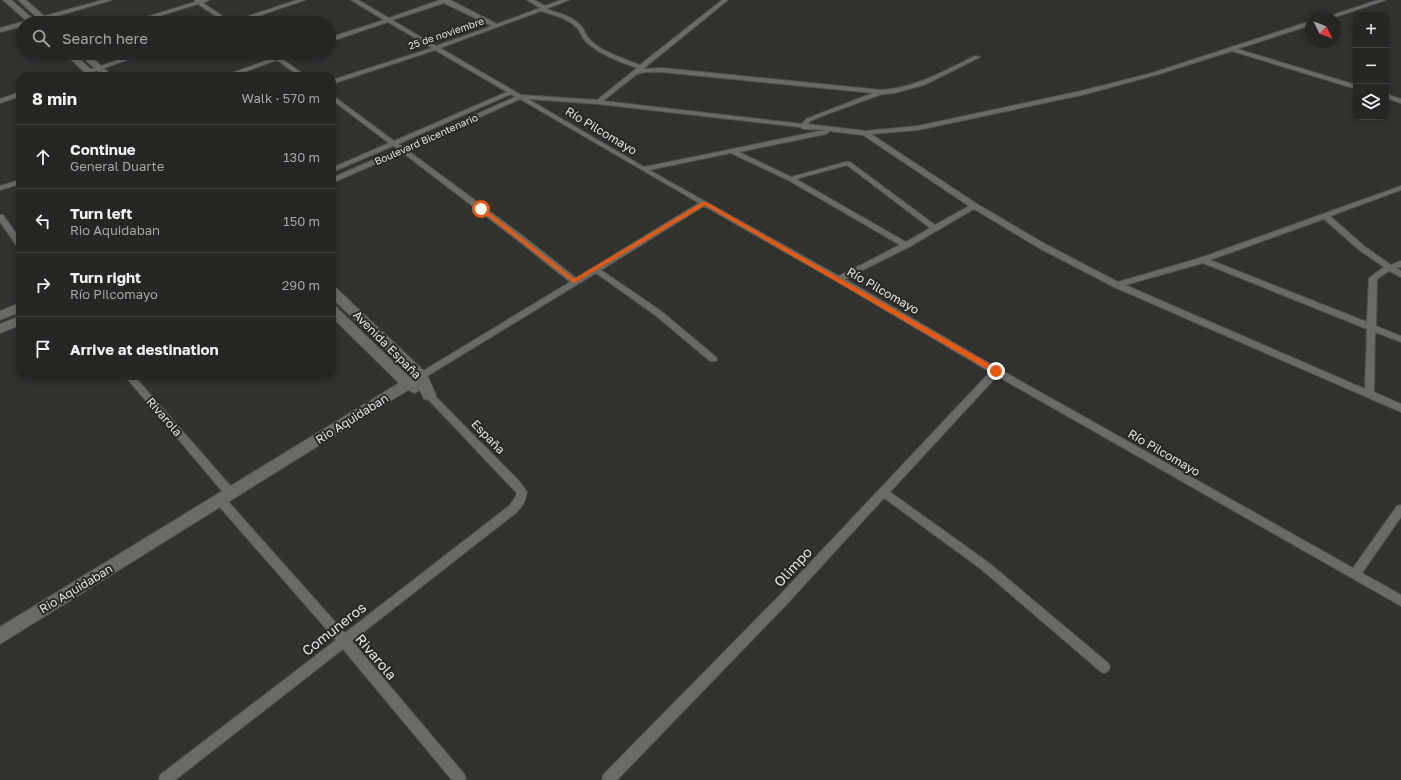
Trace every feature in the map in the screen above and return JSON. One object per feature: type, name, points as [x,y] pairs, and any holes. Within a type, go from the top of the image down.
[{"type":"street","points":[[7,0],[24,16]]},
{"type":"street","points":[[22,0],[40,16]]},
{"type":"street","points":[[60,16],[109,0]]},
{"type":"street","points":[[151,16],[197,1],[206,0]]},
{"type":"street","points":[[258,16],[302,0]]},
{"type":"street","name":"Río Pilcomayo","points":[[354,0],[643,169],[839,279],[996,371],[1401,601]]},
{"type":"street","points":[[336,37],[445,0],[497,26]]},
{"type":"street","points":[[530,0],[541,8],[575,23],[581,28],[588,41],[610,54],[640,67]]},
{"type":"street","name":"25 de noviembre","points":[[336,81],[436,48],[566,0]]},
{"type":"street","points":[[598,102],[725,0]]},
{"type":"street","points":[[1341,14],[1383,0]]},
{"type":"street","points":[[197,1],[219,16]]},
{"type":"street","points":[[520,97],[598,102],[865,133],[918,128],[1082,93],[1154,74],[1305,25]]},
{"type":"street","points":[[0,30],[16,26]]},
{"type":"street","points":[[1232,49],[1353,86]]},
{"type":"street","points":[[633,73],[646,70],[662,70],[881,92],[895,91],[922,84],[977,57]]},
{"type":"street","points":[[76,60],[89,72]]},
{"type":"street","points":[[90,60],[104,72]]},
{"type":"street","points":[[94,72],[99,68],[123,60]]},
{"type":"street","points":[[238,72],[271,60]]},
{"type":"street","points":[[280,60],[297,72]]},
{"type":"street","name":"Boulevard Bicentenario","points":[[336,168],[511,92]]},
{"type":"street","points":[[803,126],[808,120],[881,92]]},
{"type":"street","points":[[0,101],[16,95]]},
{"type":"street","name":"Boulevard Bicentenario","points":[[336,179],[520,97]]},
{"type":"street","points":[[1389,97],[1401,101]]},
{"type":"street","points":[[336,101],[520,238],[574,281]]},
{"type":"street","points":[[643,169],[834,130]]},
{"type":"street","points":[[865,133],[974,206],[1042,246],[1117,285],[1401,408]]},
{"type":"street","points":[[732,151],[790,179],[906,245]]},
{"type":"street","points":[[790,179],[848,163],[934,228]]},
{"type":"street","points":[[0,188],[16,183]]},
{"type":"street","points":[[1117,285],[1203,260],[1401,188]]},
{"type":"street","name":"Rio Aquidaban","points":[[0,636],[226,498],[574,281],[705,203]]},
{"type":"street","points":[[839,279],[906,245],[974,206]]},
{"type":"street","points":[[1325,216],[1359,246],[1388,268],[1401,274]]},
{"type":"street","points":[[0,217],[16,239]]},
{"type":"street","points":[[1203,260],[1401,339]]},
{"type":"street","points":[[1369,395],[1373,278],[1388,268],[1401,264]]},
{"type":"street","points":[[595,269],[658,313],[713,359]]},
{"type":"street","name":"Avenida España","points":[[336,295],[421,376],[429,395]]},
{"type":"street","points":[[0,316],[16,309]]},
{"type":"street","name":"Avenida España","points":[[336,314],[408,384],[429,395]]},
{"type":"street","points":[[0,329],[16,322]]},
{"type":"street","name":"Olimpo","points":[[608,780],[781,602],[996,371]]},
{"type":"street","name":"Rivarola","points":[[132,380],[226,498],[460,780]]},
{"type":"street","name":"España","points":[[429,395],[522,492],[520,500]]},
{"type":"street","points":[[883,492],[985,566],[1104,667]]},
{"type":"street","name":"Comuneros","points":[[165,780],[513,509],[520,500]]},
{"type":"street","points":[[1355,575],[1401,509]]},
{"type":"route","points":[[481,209],[574,281],[705,203],[996,371]]}]
